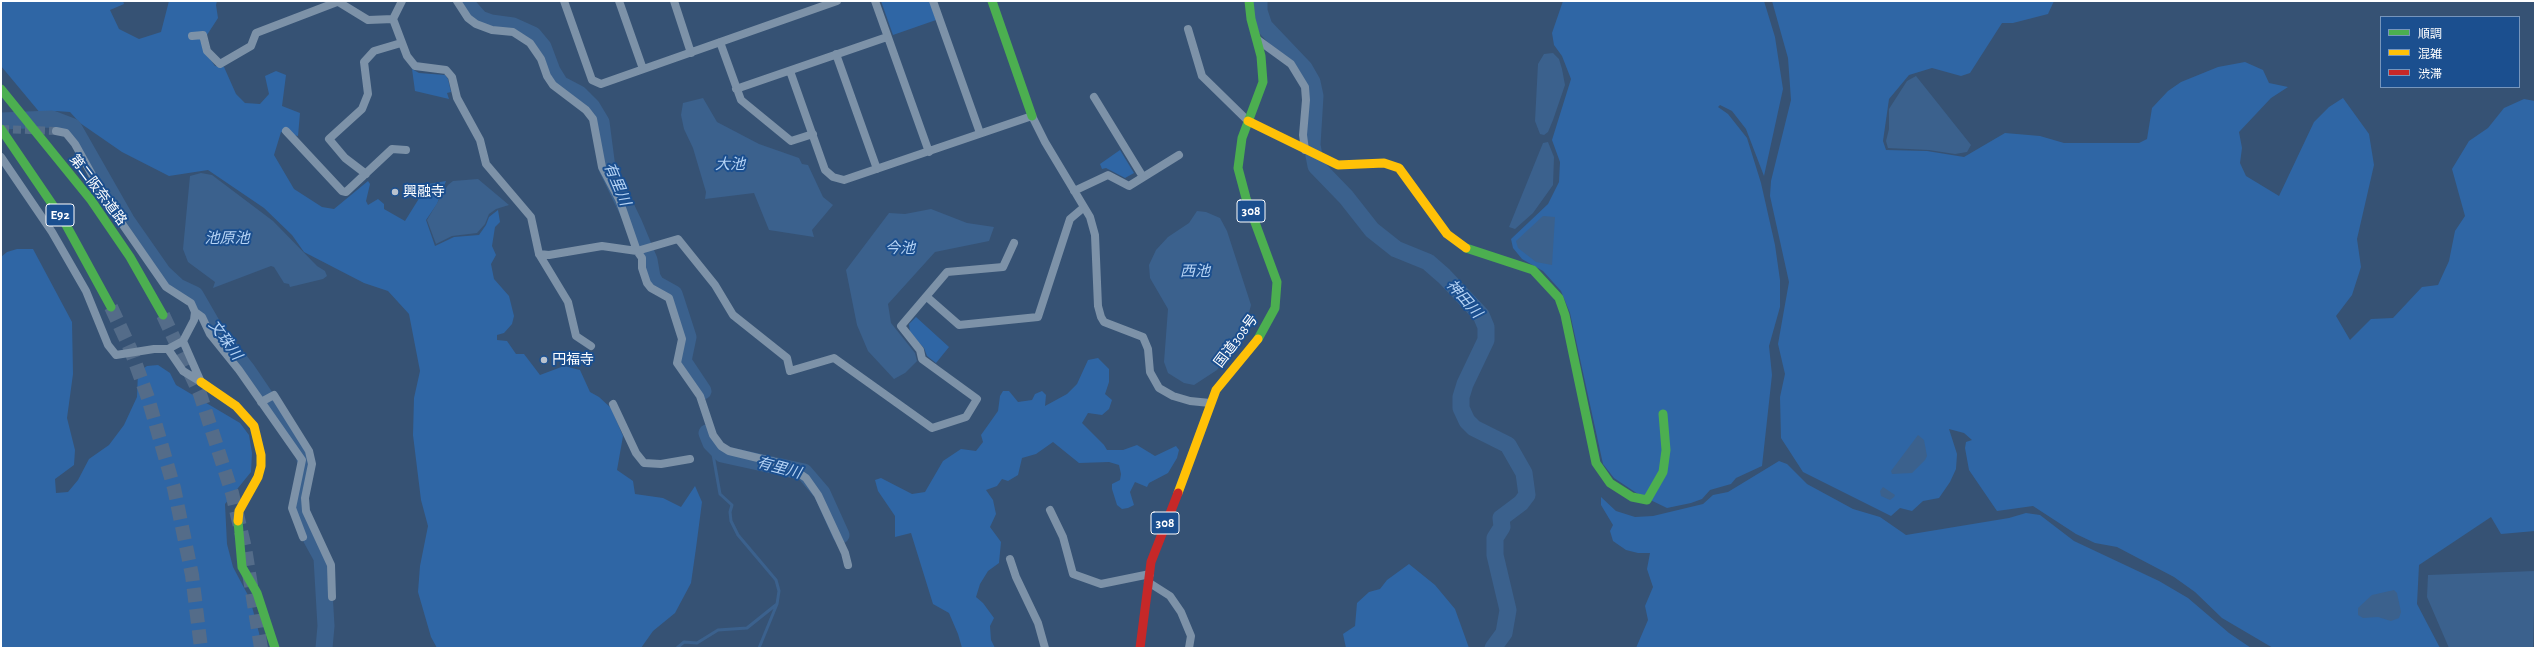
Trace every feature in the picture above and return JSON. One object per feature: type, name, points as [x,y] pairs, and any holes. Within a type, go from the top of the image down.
[{"type":"main road","points":[[992,1],[1032,116]]},
{"type":"main road","name":"国道308号","points":[[1140,648],[1151,562],[1204,426],[1210,403],[1216,390],[1263,334],[1275,308],[1277,282],[1273,267],[1246,198],[1238,168],[1240,143],[1263,82],[1263,69],[1258,40],[1251,19],[1249,1]]},
{"type":"main road","points":[[1,78],[72,177]]},
{"type":"main road","name":"第二阪奈道路","points":[[1,89],[72,177],[130,257],[163,315]]},
{"type":"main road","points":[[1248,121],[1338,166],[1384,163],[1399,168],[1447,234],[1459,244],[1472,251],[1520,264],[1533,270],[1543,279],[1559,298],[1565,315],[1596,463],[1610,483],[1632,497],[1647,500],[1663,472],[1666,450],[1663,414]]},
{"type":"main road","name":"E92","points":[[1,129],[39,183],[69,230],[111,307]]},
{"type":"main road","points":[[1,136],[39,183]]},
{"type":"main road","points":[[201,382],[236,406],[247,416],[254,426],[261,455],[261,466],[258,477],[239,511],[237,529],[242,567],[257,593],[275,648]]},
{"type":"street","points":[[192,36],[203,35],[207,51],[220,64],[251,46],[256,33],[337,1],[368,20],[392,19]]},
{"type":"street","points":[[402,1],[392,19],[401,43],[415,66],[446,70],[452,77],[457,98],[480,140],[486,164],[534,222],[539,254],[568,302],[576,336],[591,346]]},
{"type":"street","points":[[457,1],[468,18],[476,24],[492,30],[513,32],[530,43],[541,59],[547,76],[553,85],[591,116],[602,167],[619,199],[637,251],[642,258],[642,268],[647,283],[651,288],[669,298],[682,339],[677,363],[700,396],[716,441],[729,451],[787,465],[806,478],[818,495],[845,553],[848,565]]},
{"type":"street","points":[[564,1],[592,80],[601,84],[691,53],[818,4],[837,1]]},
{"type":"street","points":[[619,1],[643,69]]},
{"type":"street","points":[[674,1],[691,53]]},
{"type":"street","points":[[875,1],[929,152]]},
{"type":"street","points":[[933,1],[980,133]]},
{"type":"street","points":[[1188,29],[1202,76],[1248,121]]},
{"type":"street","points":[[736,89],[887,37]]},
{"type":"street","points":[[1258,40],[1291,64],[1302,81],[1306,100],[1302,136],[1305,150]]},
{"type":"street","points":[[720,42],[741,100],[791,141],[813,134]]},
{"type":"street","points":[[366,174],[345,158],[329,139],[362,109],[368,94],[364,62],[374,51],[401,43]]},
{"type":"street","points":[[836,54],[877,169]]},
{"type":"street","points":[[790,71],[825,170],[833,177],[844,180],[1032,116],[1083,208],[1090,217],[1095,235],[1098,306],[1104,322],[1143,337],[1148,349],[1150,372],[1159,388],[1184,399],[1210,403]]},
{"type":"street","points":[[1094,97],[1143,177]]},
{"type":"street","points":[[56,131],[66,133],[75,144],[107,202],[166,287],[191,303],[195,312],[202,317],[210,334],[302,460],[292,508],[303,537]]},
{"type":"street","points":[[286,131],[342,191],[346,192],[392,149],[406,150]]},
{"type":"street","points":[[1074,191],[1108,175],[1128,186],[1179,155]]},
{"type":"street","points":[[1,157],[52,232],[86,291],[108,345],[116,355],[154,349],[168,349],[183,341],[192,326],[195,312]]},
{"type":"street","points":[[928,297],[959,325],[1038,317],[1070,219],[1083,208]]},
{"type":"street","points":[[539,254],[549,256],[602,246],[637,251],[678,239],[716,285],[733,315],[787,358],[790,371],[834,358],[932,428],[966,417],[977,401],[922,359],[920,350],[901,328],[947,272],[1002,267],[1014,243]]},
{"type":"street","points":[[183,341],[201,382]]},
{"type":"street","points":[[168,349],[183,371],[201,382]]},
{"type":"street","points":[[261,402],[274,395],[309,451],[312,464],[305,498],[306,511],[331,565],[332,597]]},
{"type":"street","points":[[613,404],[636,453],[644,462],[661,464],[690,458]]},
{"type":"street","points":[[1050,510],[1063,537],[1073,574],[1101,584],[1149,578],[1170,596],[1181,612],[1191,636],[1189,648]]},
{"type":"street","points":[[1010,559],[1038,624],[1045,648]]},
{"type":"shaded area","points":[[1,1],[123,1],[124,4],[110,10],[119,29],[139,39],[161,32],[169,1],[217,1],[216,5],[218,18],[207,35],[203,31],[203,49],[215,66],[224,67],[236,94],[245,103],[260,104],[269,94],[265,76],[276,71],[286,75],[282,106],[300,113],[298,136],[281,132],[274,155],[294,189],[322,207],[334,209],[368,181],[370,184],[366,201],[368,205],[378,199],[384,204],[384,209],[405,221],[428,184],[446,181],[437,204],[426,220],[435,246],[454,237],[479,235],[486,225],[489,217],[498,210],[500,222],[495,227],[492,246],[496,255],[491,264],[494,279],[509,296],[514,316],[512,324],[504,333],[497,335],[497,340],[507,341],[516,354],[524,354],[540,375],[564,366],[580,370],[590,392],[599,397],[611,408],[623,436],[617,470],[633,481],[635,494],[663,498],[681,507],[695,486],[702,502],[691,583],[675,613],[653,631],[641,648],[437,648],[431,637],[418,592],[420,566],[428,526],[421,500],[413,435],[414,398],[420,371],[409,314],[388,291],[364,283],[304,252],[292,235],[264,208],[208,170],[169,176],[122,152],[80,123],[70,112],[56,111],[41,114],[1,66]]},
{"type":"shaded area","points":[[881,1],[930,1],[936,20],[893,35]]},
{"type":"shaded area","points":[[1563,1],[1764,1],[1775,37],[1783,89],[1764,176],[1746,129],[1732,111],[1720,105],[1718,107],[1728,114],[1747,138],[1761,183],[1775,245],[1780,280],[1780,307],[1769,346],[1772,375],[1762,466],[1736,478],[1731,484],[1710,490],[1702,499],[1691,503],[1667,508],[1638,494],[1614,478],[1603,464],[1570,313],[1561,291],[1543,271],[1522,259],[1513,248],[1511,239],[1548,204],[1559,182],[1560,162],[1552,140],[1571,79],[1562,56],[1554,45],[1552,33]]},
{"type":"shaded area","points":[[1772,1],[2054,1],[2048,14],[2013,23],[2002,23],[1970,73],[1961,76],[1932,68],[1909,75],[1889,99],[1883,141],[1886,150],[1927,151],[1964,157],[2005,133],[2040,136],[2064,143],[2139,143],[2147,139],[2152,108],[2168,91],[2181,82],[2218,67],[2245,62],[2263,70],[2269,83],[2288,87],[2271,98],[2239,132],[2242,148],[2240,163],[2246,176],[2279,196],[2314,122],[2329,107],[2343,98],[2369,134],[2374,165],[2357,239],[2361,267],[2352,295],[2336,316],[2350,340],[2371,319],[2393,318],[2422,287],[2438,285],[2449,261],[2455,231],[2465,216],[2452,169],[2469,141],[2488,128],[2504,108],[2524,99],[2535,101],[2535,531],[2501,534],[2491,517],[2419,565],[2417,604],[2440,648],[2273,648],[2222,618],[2195,592],[2174,577],[2117,547],[2095,543],[2076,534],[2033,506],[1997,511],[1969,470],[1965,448],[1966,442],[1972,440],[1964,433],[1949,429],[1957,454],[1956,469],[1950,482],[1939,498],[1923,501],[1912,511],[1900,508],[1891,516],[1803,472],[1781,438],[1780,397],[1785,374],[1778,344],[1789,282],[1770,196],[1771,181],[1791,100],[1788,58]]},
{"type":"shaded area","points":[[412,69],[419,73],[445,75],[448,79],[451,92],[447,93],[449,99],[415,91]]},
{"type":"shaded area","points":[[1120,150],[1134,173],[1125,178],[1106,168],[1102,169],[1100,164]]},
{"type":"shaded area","points":[[17,249],[33,249],[72,322],[73,374],[67,418],[75,450],[74,465],[55,479],[56,493],[68,492],[78,480],[89,459],[109,445],[124,425],[137,397],[138,372],[147,366],[158,365],[170,373],[176,385],[240,423],[249,435],[252,453],[251,472],[225,504],[227,544],[233,567],[250,599],[263,648],[1,648],[1,257],[7,252]]},
{"type":"shaded area","points":[[916,317],[949,347],[936,363],[927,356],[924,348],[910,333],[909,324]]},
{"type":"shaded area","points":[[1098,358],[1109,369],[1109,382],[1105,394],[1112,400],[1109,409],[1102,415],[1088,413],[1082,423],[1107,450],[1123,450],[1137,445],[1155,456],[1176,446],[1179,450],[1177,458],[1168,473],[1149,483],[1147,487],[1135,482],[1130,492],[1134,505],[1122,509],[1117,505],[1112,489],[1112,484],[1120,480],[1121,474],[1119,465],[1109,462],[1079,463],[1053,442],[1036,454],[1022,458],[1018,475],[1008,481],[1002,479],[997,486],[986,490],[993,500],[996,514],[990,527],[1001,542],[999,563],[988,571],[980,584],[976,597],[983,603],[994,618],[990,626],[991,640],[995,648],[962,648],[949,613],[933,604],[911,533],[895,537],[895,516],[878,491],[875,480],[881,478],[912,494],[925,492],[943,461],[961,449],[976,451],[983,442],[981,435],[998,411],[1000,396],[1003,391],[1009,391],[1018,402],[1032,400],[1035,394],[1042,391],[1046,395],[1045,406],[1067,394],[1077,384],[1088,360]]},
{"type":"shaded area","points":[[1779,461],[1787,464],[1807,484],[1853,509],[1880,517],[1906,535],[2009,518],[2026,513],[2040,515],[2074,541],[2159,581],[2188,598],[2229,633],[2251,648],[1636,648],[1648,620],[1645,606],[1653,587],[1647,569],[1650,553],[1638,553],[1626,550],[1613,541],[1610,531],[1613,525],[1601,505],[1601,497],[1616,511],[1635,517],[1653,516],[1703,504],[1713,495],[1728,492]]},
{"type":"shaded area","points":[[1409,564],[1435,585],[1455,609],[1469,648],[1346,648],[1343,634],[1355,626],[1357,603],[1369,592],[1380,589],[1387,580]]},
{"type":"water","points":[[1553,53],[1559,59],[1565,85],[1548,132],[1544,135],[1540,134],[1535,121],[1538,64],[1544,54]]},
{"type":"water","points":[[1916,76],[1971,145],[1967,152],[1955,154],[1929,150],[1888,148],[1886,141],[1889,129],[1889,109],[1907,81]]},
{"type":"water","name":"大池","points":[[703,98],[717,122],[759,144],[799,158],[802,164],[808,165],[823,197],[833,205],[812,230],[814,237],[769,230],[754,193],[705,199],[706,192],[693,148],[684,129],[681,115],[683,103]]},
{"type":"water","points":[[1548,142],[1554,157],[1553,185],[1533,213],[1515,229],[1509,227],[1543,143]]},
{"type":"water","name":"池原池","points":[[201,173],[212,175],[273,221],[317,266],[325,271],[327,276],[323,279],[290,287],[289,284],[284,283],[274,267],[271,266],[213,288],[215,282],[188,262],[183,249],[190,176]]},
{"type":"water","points":[[478,179],[509,205],[496,209],[489,214],[485,224],[477,233],[452,236],[436,244],[427,220],[448,185],[453,181]]},
{"type":"water","name":"今池","points":[[931,209],[967,223],[994,227],[989,241],[935,252],[888,304],[891,323],[915,353],[917,361],[905,373],[894,379],[868,351],[857,325],[846,270],[889,213],[905,214]]},
{"type":"water","name":"西池","points":[[1197,211],[1206,212],[1220,218],[1227,231],[1251,305],[1244,332],[1227,357],[1217,370],[1194,385],[1184,383],[1168,373],[1164,362],[1168,309],[1150,278],[1149,265],[1156,250],[1168,237],[1189,223]]},
{"type":"water","points":[[1543,216],[1555,217],[1552,265],[1536,262],[1518,248],[1516,241]]},
{"type":"water","points":[[1918,435],[1924,440],[1927,456],[1925,460],[1912,473],[1892,474],[1891,471]]},
{"type":"water","points":[[1883,487],[1895,495],[1894,497],[1890,500],[1881,496],[1880,491]]},
{"type":"water","points":[[2535,571],[2533,648],[2449,648],[2427,597],[2428,575]]},
{"type":"water","points":[[2394,590],[2397,593],[2401,612],[2399,618],[2391,621],[2378,617],[2363,618],[2358,615],[2358,608],[2372,595]]},
{"type":"waterway","name":"有里川","points":[[464,1],[480,19],[491,23],[513,26],[533,35],[543,47],[552,71],[560,84],[579,94],[592,107],[601,122],[607,168],[634,224],[649,260],[652,277],[656,284],[674,294],[688,337],[683,361],[703,391]]},
{"type":"waterway","name":"神田川","points":[[1259,1],[1259,11],[1264,26],[1304,68],[1312,82],[1315,96],[1312,145],[1316,166],[1346,197],[1372,230],[1396,249],[1428,262],[1444,276],[1481,315],[1486,327],[1486,340],[1465,384],[1461,397],[1461,408],[1467,421],[1474,428],[1508,445],[1524,473],[1527,495],[1521,503],[1501,518],[1502,527],[1495,538],[1495,555],[1508,610],[1504,633],[1493,648]]},
{"type":"waterway","name":"文珠川","points":[[1,121],[52,119],[73,127],[126,220],[163,273],[178,287],[195,295],[214,328],[247,370],[304,454],[306,465],[299,501],[305,527],[322,558],[326,626],[324,648]]},
{"type":"waterway","name":"有里川","points":[[707,433],[711,443],[722,454],[804,472],[822,493],[841,535]]},
{"type":"waterway","points":[[711,443],[720,494],[732,505],[730,512],[731,521],[738,535],[776,580],[779,591],[777,604],[759,648]]},
{"type":"waterway","points":[[677,648],[684,642],[697,643],[718,630],[747,628],[777,604]]},
{"type":"tunnel","points":[[1,129],[56,131]]},
{"type":"tunnel","points":[[111,307],[130,348],[148,398],[174,488],[192,575],[201,648]]},
{"type":"tunnel","points":[[163,315],[200,394],[232,493],[245,548],[261,648]]},
{"type":"traffic: fast","points":[[992,1],[1032,116]]},
{"type":"traffic: fast","points":[[1249,1],[1251,19],[1261,56],[1263,82],[1242,138],[1238,168],[1246,198],[1277,282],[1275,308],[1258,339]]},
{"type":"traffic: fast","points":[[1,89],[91,200],[130,257],[163,315]]},
{"type":"traffic: fast","points":[[1,129],[65,223],[111,307]]},
{"type":"traffic: fast","points":[[1466,248],[1533,270],[1559,298],[1565,315],[1596,463],[1610,483],[1632,497],[1647,500],[1663,472],[1666,450],[1663,414]]},
{"type":"traffic: fast","points":[[238,521],[242,567],[257,593],[275,648]]},
{"type":"traffic: slow","points":[[1248,121],[1338,165],[1384,163],[1399,168],[1447,234],[1466,248]]},
{"type":"traffic: slow","points":[[1178,493],[1216,390],[1258,339]]},
{"type":"traffic: slow","points":[[201,382],[236,406],[254,426],[261,455],[261,466],[258,477],[239,511],[238,521]]},
{"type":"traffic: jam","points":[[1140,648],[1151,562],[1178,493]]},
{"type":"place","name":"興融寺","points":[[395,192]]},
{"type":"place","name":"円福寺","points":[[544,360]]}]
